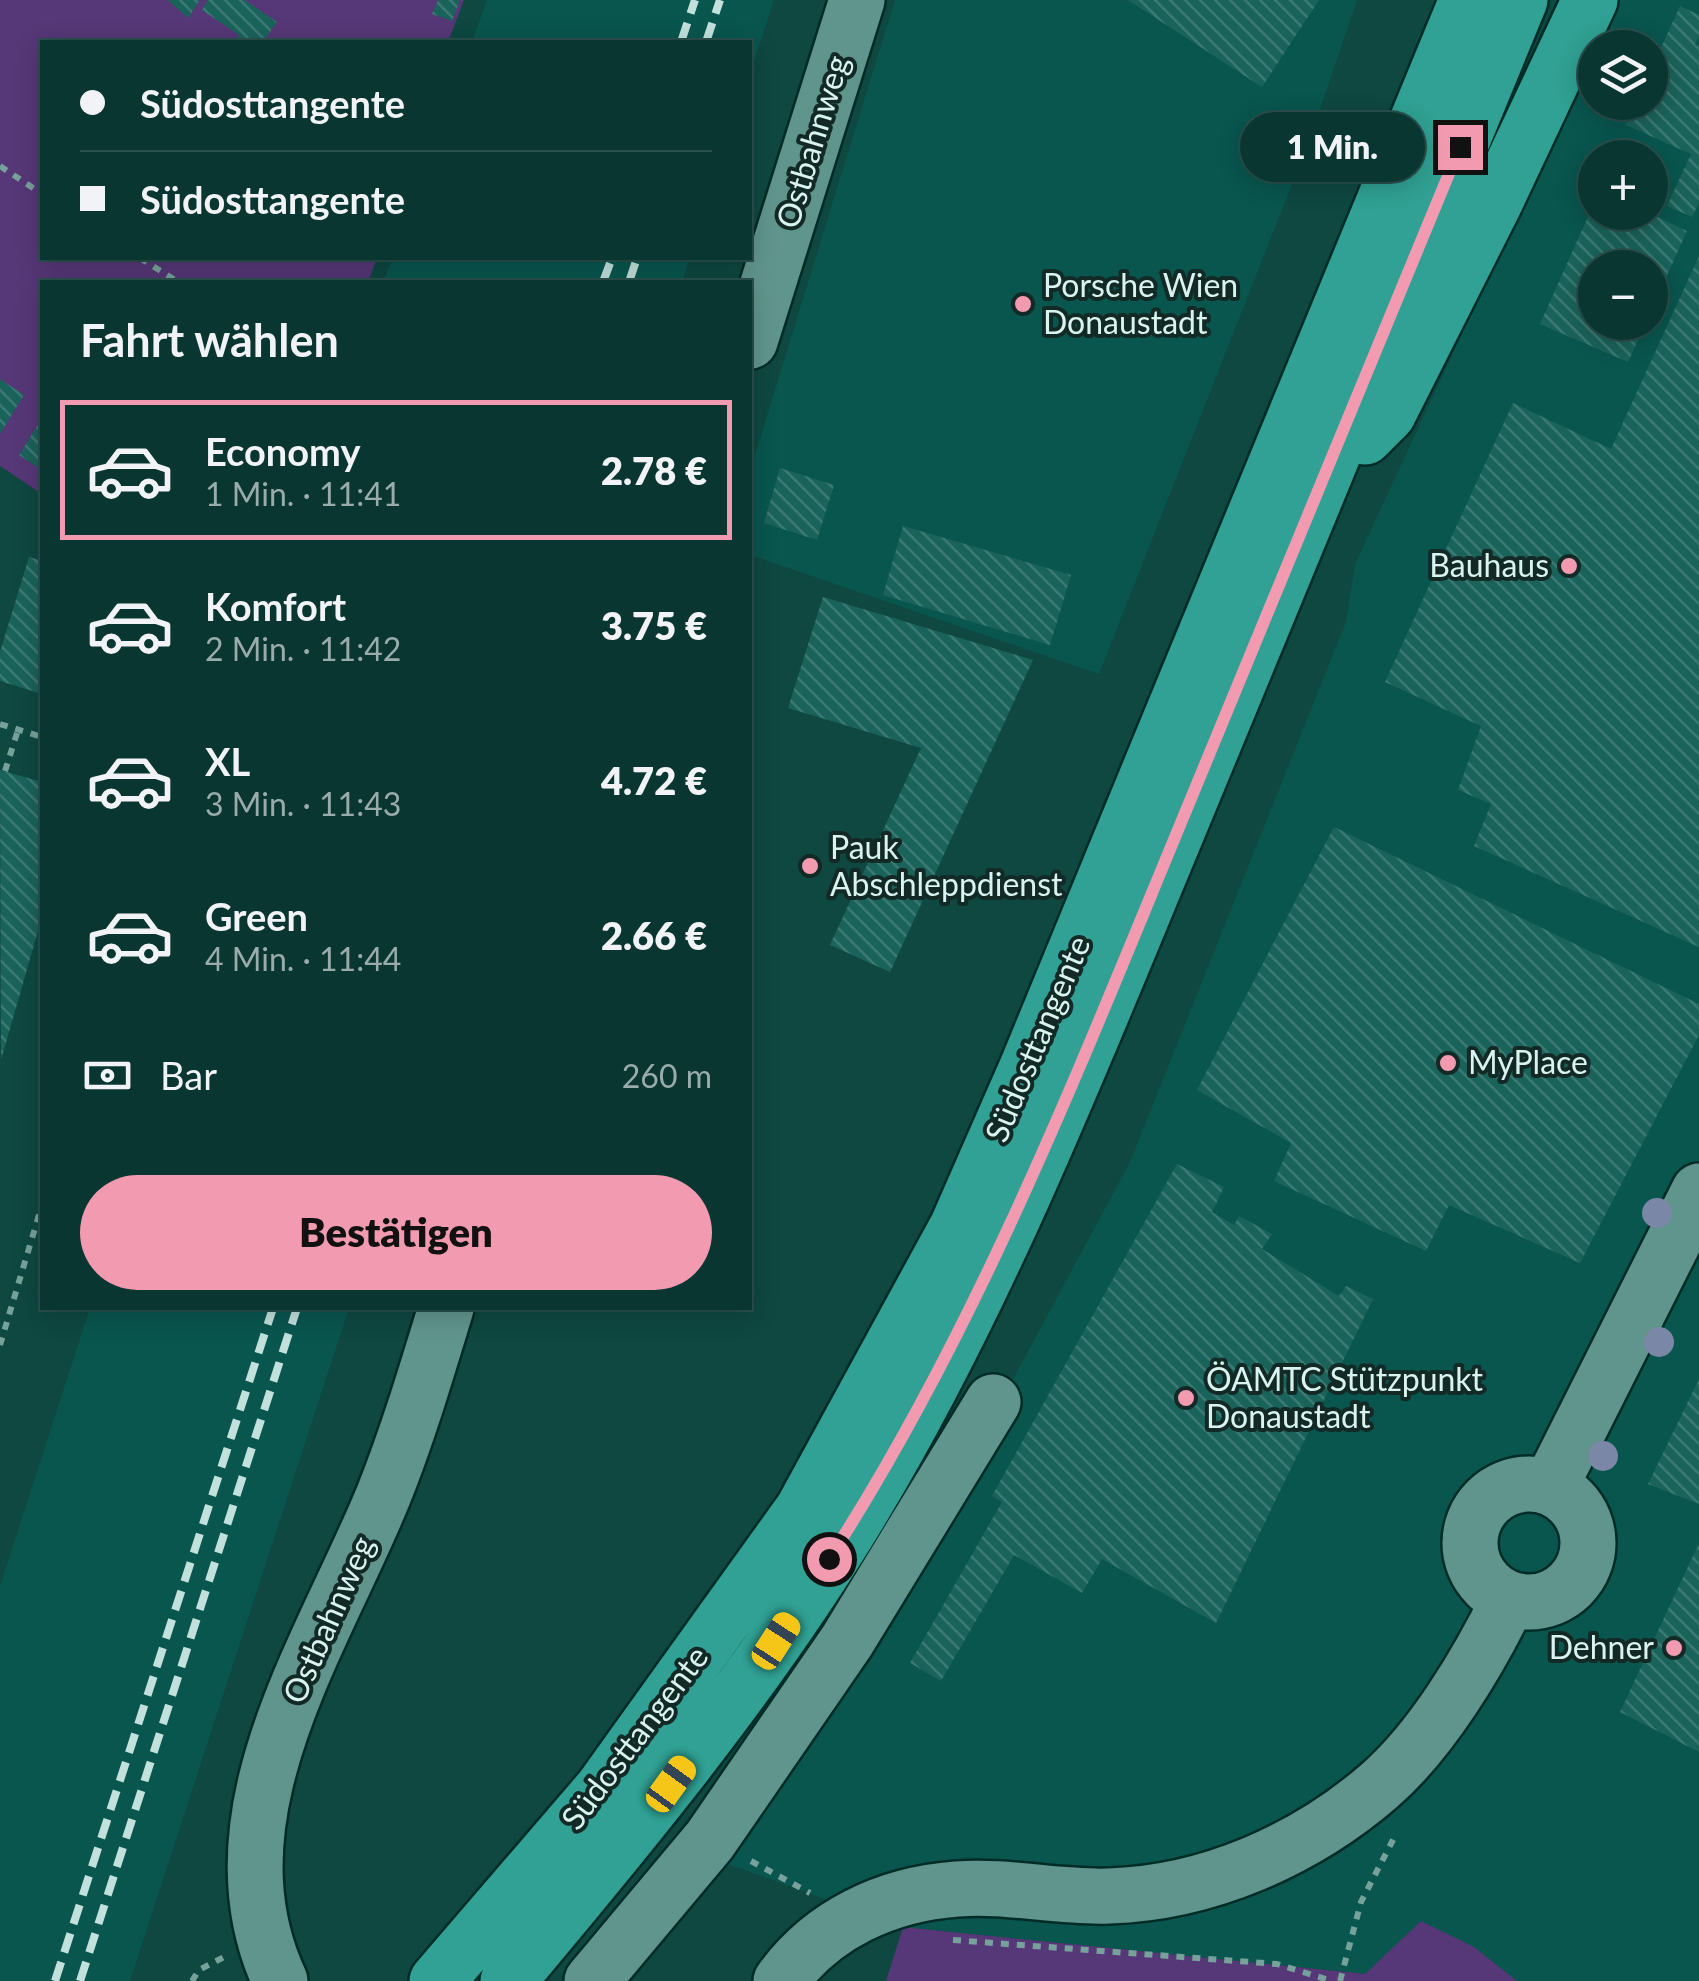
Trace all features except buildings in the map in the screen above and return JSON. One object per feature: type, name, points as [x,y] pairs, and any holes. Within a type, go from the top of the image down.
[{"type":"highway","points":[[1376,221],[1376,147],[1428,0]]},
{"type":"highway","name":"Südosttangente","points":[[438,1981],[602,1790],[803,1509],[957,1227],[1028,1065],[1467,0]]},
{"type":"highway","name":"Südosttangente","points":[[508,1981],[671,1784],[776,1641],[864,1504],[954,1344],[1050,1137],[1520,0]]},
{"type":"highway","points":[[1324,478],[1388,414],[1590,0]]},
{"type":"street","name":"Ostbahnweg","points":[[752,335],[857,0]]},
{"type":"street","points":[[1550,1488],[1699,1191]]},
{"type":"street","name":"Ostbahnweg","points":[[256,1959],[254,1857],[258,1814],[277,1744],[307,1658],[385,1491],[445,1310]]},
{"type":"street","points":[[592,1981],[710,1840],[846,1641],[993,1402]]},
{"type":"street","points":[[1514,1485],[1550,1488],[1574,1506],[1588,1533],[1588,1553],[1567,1588],[1550,1599],[1509,1599],[1492,1590],[1479,1576],[1471,1558],[1474,1520],[1483,1504],[1514,1485]]},
{"type":"street","points":[[781,1981],[792,1966],[835,1928],[896,1898],[959,1888],[1110,1896],[1177,1888],[1242,1868],[1308,1839],[1381,1784],[1433,1725],[1493,1632],[1509,1599]]},
{"type":"path","points":[[0,166],[40,193]]},
{"type":"path","points":[[143,260],[175,280]]},
{"type":"path","points":[[0,724],[40,736]]},
{"type":"path","points":[[5,771],[18,730]]},
{"type":"path","points":[[0,1345],[40,1212]]},
{"type":"path","points":[[947,1940],[1277,1964],[1332,1981]]},
{"type":"path","points":[[192,1981],[199,1970],[256,1959]]},
{"type":"shaded area","points":[[0,0],[464,0],[449,40],[40,40],[40,260],[376,260],[369,280],[40,280],[40,493],[0,466]]},
{"type":"shaded area","points":[[487,0],[774,0],[752,68],[752,40],[473,40]]},
{"type":"shaded area","name":"Porsche Wien Donaustadt","points":[[895,0],[1357,0],[1311,136],[1099,674],[752,556],[752,465]]},
{"type":"shaded area","points":[[1617,0],[1699,0],[1699,1981],[1517,1981],[1506,1974],[1365,1974],[903,1927],[714,1859],[886,1615],[1130,1162],[1346,622],[1355,564],[1578,84],[1578,120],[1668,120],[1668,30],[1603,30]]},
{"type":"shaded area","points":[[392,260],[689,260],[683,280],[384,280]]},
{"type":"shaded area","points":[[89,1310],[348,1310],[130,1981],[0,1981],[0,1586]]},
{"type":"shaded area","points":[[1421,1921],[1474,1947],[1517,1981],[886,1981],[903,1927],[1365,1974]]},
{"type":"railway","points":[[682,40],[695,0]]},
{"type":"railway","points":[[707,40],[720,0]]},
{"type":"railway","points":[[604,280],[611,260]]},
{"type":"railway","points":[[630,280],[636,260]]},
{"type":"railway","points":[[55,1981],[272,1310]]},
{"type":"railway","points":[[80,1981],[296,1310]]},
{"type":"place","name":"Porsche Wien Donaustadt","points":[[1023,304]]},
{"type":"place","name":"Bauhaus","points":[[1569,566]]},
{"type":"place","name":"Pauk Abschleppdienst","points":[[810,866]]},
{"type":"place","name":"MyPlace","points":[[1448,1063]]},
{"type":"place","name":"ÖAMTC Stützpunkt Donaustadt","points":[[1186,1398]]},
{"type":"place","name":"Dehner","points":[[1674,1648]]},
{"type":"route","points":[[829,1559],[954,1344],[1050,1137],[1460,147]]}]
